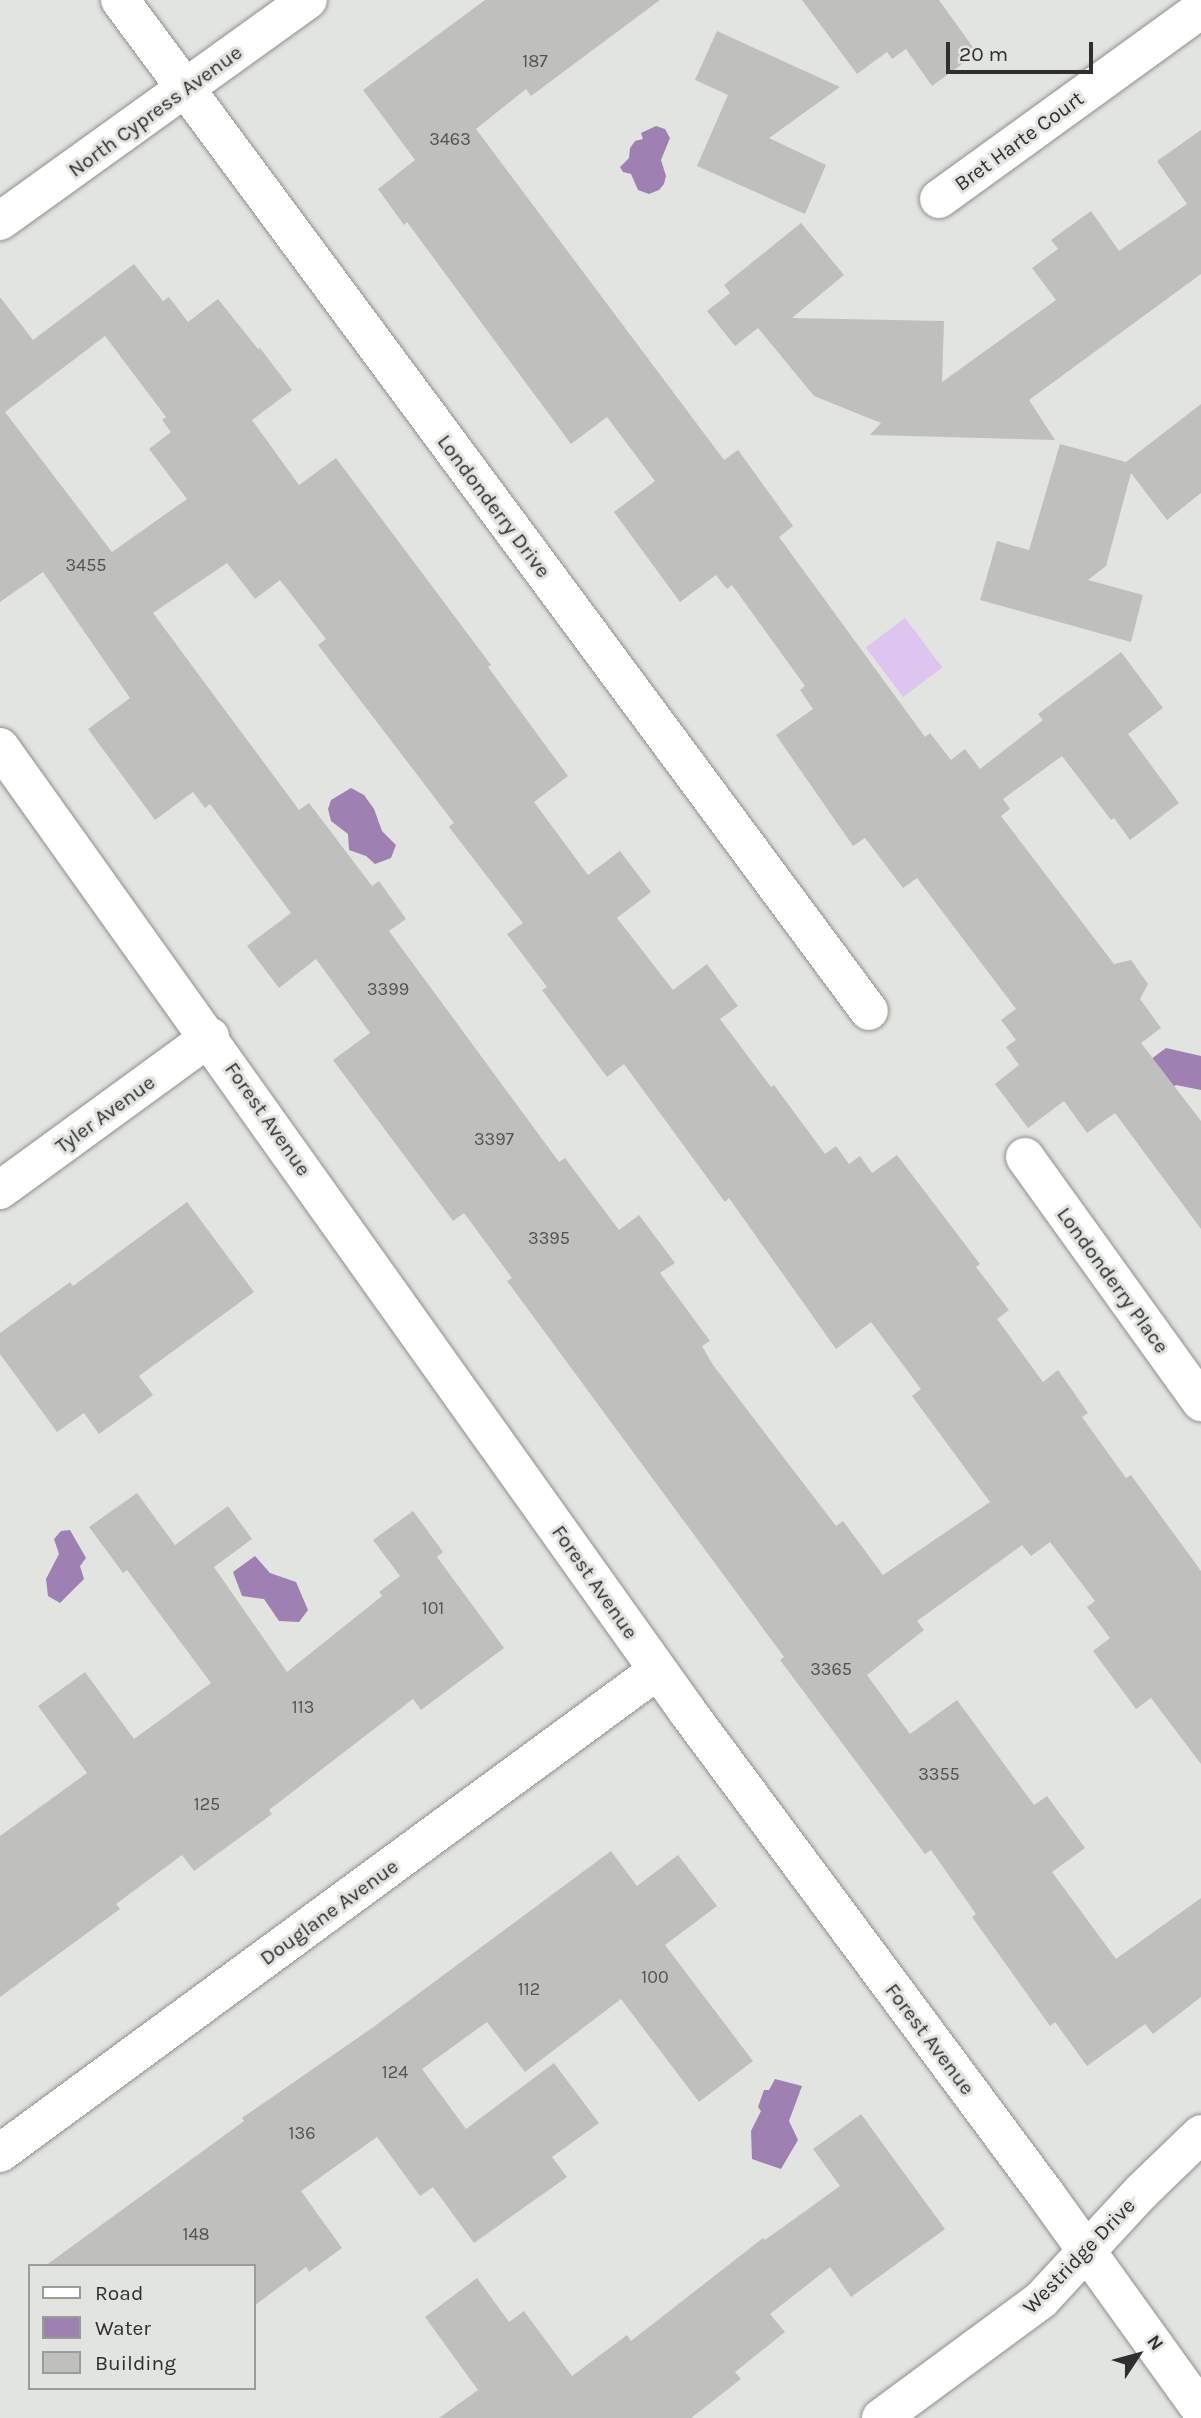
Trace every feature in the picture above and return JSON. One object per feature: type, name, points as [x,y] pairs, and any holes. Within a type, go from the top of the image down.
[{"type":"street","name":"Londonderry Drive","points":[[120,0],[869,1011]]},
{"type":"street","name":"North Cypress Avenue","points":[[0,221],[308,0]]},
{"type":"street","name":"Bret Harte Court","points":[[939,199],[1201,9]]},
{"type":"street","name":"Forest Avenue","points":[[0,747],[210,1037],[658,1670],[1201,2410]]},
{"type":"street","name":"Tyler Avenue","points":[[0,1190],[210,1037]]},
{"type":"street","name":"Londonderry Place","points":[[1025,1157],[1196,1384]]},
{"type":"street","name":"Douglane Avenue","points":[[0,2153],[658,1670]]},
{"type":"street","name":"Westridge Drive","points":[[881,2418],[1041,2300],[1201,2133]]},
{"type":"shaded area","points":[[905,618],[942,668],[903,697],[866,647]]},
{"type":"water","points":[[656,126],[665,129],[670,138],[661,160],[666,176],[664,184],[659,190],[649,194],[638,190],[631,174],[623,172],[620,167],[629,158],[630,148],[635,141],[643,139],[641,133]]},
{"type":"water","points":[[351,788],[364,795],[374,809],[382,831],[396,845],[391,858],[375,864],[366,856],[349,850],[348,834],[331,821],[328,809],[331,800]]},
{"type":"water","points":[[1166,1048],[1201,1056],[1201,1090],[1176,1085],[1149,1103],[1135,1071]]},
{"type":"water","points":[[70,1530],[86,1558],[80,1566],[84,1579],[60,1603],[48,1596],[46,1579],[59,1554],[54,1539],[61,1531]]},
{"type":"water","points":[[255,1556],[270,1573],[296,1582],[308,1610],[299,1622],[279,1621],[264,1599],[242,1596],[233,1572]]},
{"type":"water","points":[[775,2079],[802,2086],[789,2121],[798,2140],[781,2169],[752,2159],[751,2131],[761,2111],[758,2107],[764,2090],[769,2090]]},
{"type":"building","points":[[485,0],[660,0],[531,96],[526,89],[476,129],[724,460],[738,450],[793,526],[779,537],[925,737],[930,733],[951,760],[965,749],[980,769],[1043,720],[1038,714],[1121,652],[1163,708],[1128,734],[1179,803],[1130,840],[1114,818],[1111,820],[1062,756],[1003,799],[1010,809],[1001,816],[1114,964],[1131,960],[1148,984],[1140,999],[1161,1028],[1141,1043],[1201,1121],[1201,1229],[1115,1113],[1087,1133],[1064,1101],[1028,1128],[995,1084],[1019,1065],[1006,1047],[1016,1040],[1001,1020],[1016,1009],[917,878],[903,888],[865,838],[853,846],[776,735],[813,709],[800,690],[805,686],[732,585],[727,589],[716,575],[680,602],[614,512],[655,481],[607,417],[571,444],[407,222],[404,225],[378,189],[415,160],[363,90]]},
{"type":"building","points":[[802,0],[939,0],[977,53],[932,86],[906,49],[892,59],[887,52],[857,74]]},
{"type":"building","points":[[717,31],[840,87],[769,138],[826,165],[805,214],[697,166],[728,95],[695,80]]},
{"type":"building","points":[[1201,130],[1201,274],[1029,400],[1055,440],[870,435],[881,423],[814,396],[758,328],[735,346],[707,311],[730,293],[724,285],[801,223],[844,275],[792,318],[944,321],[942,382],[1056,300],[1032,268],[1058,249],[1051,240],[1091,211],[1119,251],[1187,204],[1157,161]]},
{"type":"building","points":[[134,264],[163,301],[169,297],[188,322],[218,299],[292,390],[252,420],[299,485],[336,458],[491,665],[488,667],[568,776],[534,802],[588,875],[620,851],[651,892],[617,918],[673,990],[707,964],[738,1006],[720,1019],[771,1087],[774,1085],[825,1154],[836,1146],[849,1164],[860,1156],[872,1173],[897,1155],[980,1264],[976,1267],[1009,1310],[997,1319],[1043,1382],[1058,1370],[1088,1413],[1082,1417],[1126,1478],[1131,1475],[1201,1571],[1201,1764],[1151,1698],[1136,1709],[1093,1651],[1110,1638],[1087,1607],[1095,1601],[1050,1542],[1031,1556],[1022,1545],[917,1621],[924,1630],[867,1675],[910,1734],[957,1700],[1034,1805],[1047,1796],[1085,1848],[1052,1872],[1116,1959],[1201,1898],[1201,1997],[1153,2034],[1145,2024],[1087,2066],[1055,2022],[1050,2026],[972,1917],[976,1914],[931,1850],[925,1854],[780,1660],[784,1657],[507,1281],[512,1278],[464,1213],[453,1221],[333,1060],[370,1033],[316,959],[279,988],[247,946],[291,913],[210,804],[205,808],[193,792],[155,820],[88,729],[130,698],[43,572],[0,602],[0,297],[33,340]],"holes":[[[105,336],[166,417],[162,420],[171,432],[149,449],[187,499],[112,552],[5,412]],[[227,563],[255,599],[280,580],[326,639],[318,645],[454,823],[449,827],[523,923],[507,934],[547,987],[542,990],[607,1077],[624,1064],[725,1202],[729,1198],[836,1349],[871,1322],[921,1389],[912,1396],[990,1502],[883,1575],[843,1521],[836,1526],[713,1365],[702,1346],[710,1341],[660,1273],[675,1263],[639,1215],[619,1230],[565,1158],[559,1162],[389,931],[406,919],[379,881],[372,886],[309,803],[299,810],[153,613]]]},
{"type":"building","points":[[1201,404],[1201,493],[1167,520],[1131,473],[1106,566],[1088,580],[1143,595],[1131,642],[980,600],[997,541],[1029,550],[1060,444],[1126,462]]},
{"type":"building","points":[[187,1202],[254,1292],[139,1376],[153,1395],[99,1434],[84,1413],[57,1432],[0,1354],[0,1333],[70,1282],[73,1286]]},
{"type":"building","points":[[137,1493],[175,1545],[228,1506],[252,1539],[214,1567],[287,1672],[382,1596],[379,1592],[400,1576],[373,1540],[413,1511],[443,1552],[437,1557],[504,1648],[421,1710],[413,1699],[269,1810],[272,1814],[194,1871],[182,1855],[116,1904],[120,1909],[0,1997],[0,1836],[87,1773],[38,1706],[85,1672],[134,1739],[211,1683],[127,1570],[123,1573],[89,1527]]},
{"type":"building","points":[[611,1851],[637,1886],[678,1855],[717,1906],[665,1945],[753,2061],[699,2102],[621,1999],[525,2072],[487,2022],[422,2069],[466,2129],[554,2063],[599,2123],[552,2157],[567,2177],[474,2243],[433,2187],[420,2196],[377,2137],[301,2191],[342,2248],[309,2272],[306,2267],[256,2304],[256,2264],[48,2264],[244,2121],[242,2118],[372,2028]]},
{"type":"building","points":[[861,2114],[945,2229],[851,2297],[830,2267],[770,2314],[785,2332],[735,2372],[741,2379],[691,2418],[439,2418],[478,2390],[425,2317],[477,2278],[509,2322],[524,2311],[572,2376],[627,2335],[631,2341],[763,2238],[765,2240],[840,2186],[813,2149]]}]
